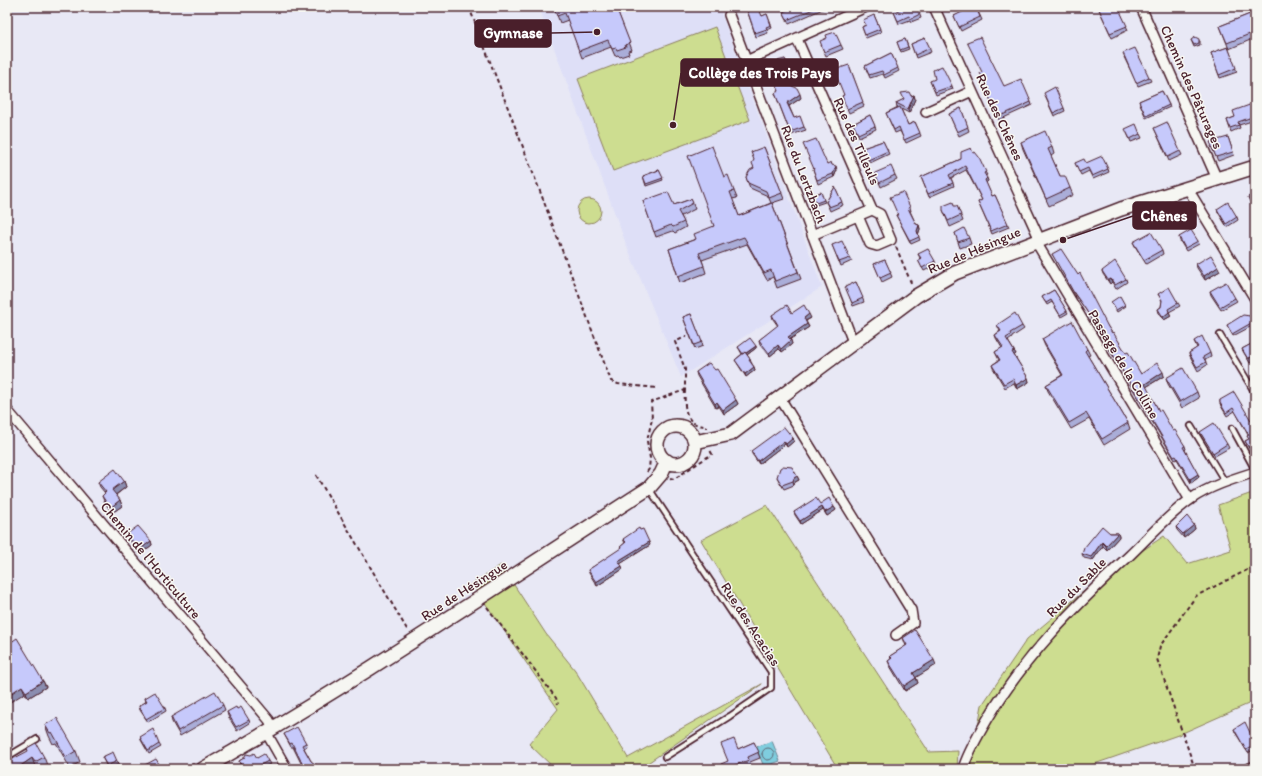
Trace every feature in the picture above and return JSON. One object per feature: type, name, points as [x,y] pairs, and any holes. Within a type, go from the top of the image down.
[{"type":"main road","name":"Rue de Hésingue","points":[[701,440],[731,434],[916,296],[955,273],[1122,209],[1255,167]]},
{"type":"main road","points":[[669,426],[679,426],[687,429],[701,440],[689,458],[678,464],[667,461],[661,457],[657,445],[661,432],[669,426]]},
{"type":"main road","name":"Rue de Hésingue","points":[[203,769],[270,730],[415,640],[649,488],[661,474],[667,461]]},
{"type":"street","points":[[746,61],[866,7]]},
{"type":"street","name":"Rue des Chênes","points":[[934,7],[1038,241]]},
{"type":"street","name":"Chemin des Pâturages","points":[[1141,7],[1217,179]]},
{"type":"street","name":"Rue du Lertzbach","points":[[729,15],[853,342]]},
{"type":"street","name":"Rue des Tilleuls","points":[[797,39],[872,210],[880,214],[891,240]]},
{"type":"street","points":[[926,112],[972,91]]},
{"type":"street","points":[[1188,189],[1255,299]]},
{"type":"street","points":[[812,235],[872,210]]},
{"type":"street","points":[[858,216],[870,244],[877,246],[891,240]]},
{"type":"street","name":"Passage de la Colline","points":[[1038,241],[1190,500]]},
{"type":"street","points":[[780,398],[911,610],[913,623],[896,635]]},
{"type":"street","name":"Chemin de l'Horticulture","points":[[7,410],[264,714],[287,769]]},
{"type":"street","name":"Rue du Sable","points":[[963,769],[973,744],[1005,691],[1043,641],[1153,532],[1190,500],[1202,492],[1255,471]]},
{"type":"street","points":[[1247,769],[1255,766]]},
{"type":"lane","points":[[1220,335],[1255,393]]},
{"type":"lane","points":[[1191,426],[1225,482]]},
{"type":"lane","points":[[1232,428],[1255,471]]},
{"type":"lane","name":"Rue des Acacias","points":[[649,488],[771,672],[771,688],[665,757]]},
{"type":"lane","points":[[7,757],[37,739]]},
{"type":"path","points":[[469,7],[611,382],[657,388]]},
{"type":"path","points":[[891,240],[896,247],[916,296]]},
{"type":"path","points":[[687,336],[675,342],[684,369],[685,412],[689,420],[701,426],[706,426],[701,440]]},
{"type":"path","points":[[684,390],[651,402],[652,419],[647,441],[650,458],[649,468],[674,479],[712,454]]},
{"type":"path","points":[[316,475],[370,569],[409,633],[415,640]]},
{"type":"path","points":[[1195,769],[1157,659],[1160,646],[1196,596],[1255,566]]},
{"type":"path","points":[[480,599],[556,698],[558,704]]},
{"type":"shaded area","points":[[539,7],[719,7],[822,287],[681,377],[626,244]]},
{"type":"green space","points":[[715,27],[750,120],[613,171],[578,79]]},
{"type":"green space","points":[[589,199],[594,200],[600,206],[600,216],[594,222],[589,223],[584,222],[578,216],[577,211],[578,206],[584,200]]},
{"type":"green space","points":[[1255,492],[1255,701],[1178,735],[1080,769],[970,769],[982,705],[1027,639],[1090,586],[1164,536],[1187,564],[1231,550],[1218,505]]},
{"type":"green space","points":[[767,505],[929,752],[958,751],[957,769],[838,769],[701,540]]},
{"type":"green space","points":[[501,565],[546,634],[575,670],[628,758],[762,684],[639,769],[555,769],[529,744],[558,709],[472,584]]},
{"type":"water","points":[[772,741],[780,761],[764,767],[756,747]]},
{"type":"building","points":[[554,7],[616,7],[630,43],[625,45],[626,47],[617,50],[616,48],[612,49],[608,40],[579,51],[565,13],[557,16]]},
{"type":"building","points":[[746,7],[758,7],[762,16],[767,14],[771,25],[766,27],[767,29],[755,33]]},
{"type":"building","points":[[790,7],[818,7],[787,20],[783,12],[791,8]]},
{"type":"building","points":[[905,7],[917,7],[920,14],[910,19],[909,16],[898,21],[894,12]]},
{"type":"building","points":[[972,7],[976,7],[980,17],[959,27],[954,16]]},
{"type":"building","points":[[1098,7],[1118,7],[1127,26],[1110,33]]},
{"type":"building","points":[[1255,12],[1255,32],[1227,43],[1220,26]]},
{"type":"building","points":[[874,15],[880,29],[865,35],[862,27],[866,25],[863,20]]},
{"type":"building","points":[[835,32],[841,45],[824,52],[820,41],[827,38],[826,35]]},
{"type":"building","points":[[980,37],[1004,86],[1021,79],[1031,102],[998,117],[988,94],[990,93],[980,73],[982,72],[967,42]]},
{"type":"building","points":[[1195,37],[1199,39],[1199,43],[1194,45],[1191,40]]},
{"type":"building","points":[[925,38],[930,48],[915,55],[911,44]]},
{"type":"building","points":[[905,39],[908,47],[900,50],[897,42]]},
{"type":"building","points":[[1228,47],[1236,68],[1219,75],[1211,53]]},
{"type":"building","points":[[1135,48],[1149,77],[1136,83],[1123,53]]},
{"type":"building","points":[[891,53],[898,68],[884,75],[882,71],[869,75],[865,66]]},
{"type":"building","points":[[785,59],[790,71],[773,78],[769,67],[777,63],[777,61]]},
{"type":"building","points":[[849,65],[863,102],[847,109],[842,96],[844,95],[834,70]]},
{"type":"building","points":[[942,66],[952,86],[935,92],[930,81],[935,79],[933,70]]},
{"type":"building","points":[[774,79],[797,88],[800,94],[787,103],[794,118],[800,116],[804,127],[790,132],[775,93],[779,91]]},
{"type":"building","points":[[1055,87],[1064,108],[1053,113],[1044,93]]},
{"type":"building","points":[[1162,91],[1169,105],[1146,116],[1139,101]]},
{"type":"building","points":[[909,92],[911,96],[914,95],[908,109],[896,103],[904,99],[901,93]]},
{"type":"building","points":[[1255,103],[1255,116],[1238,122],[1239,125],[1230,128],[1227,120],[1235,117],[1233,111]]},
{"type":"building","points":[[900,107],[908,125],[915,122],[920,133],[904,140],[899,127],[894,130],[886,113]]},
{"type":"building","points":[[961,108],[968,127],[957,132],[949,114]]},
{"type":"building","points":[[870,115],[875,126],[858,134],[853,124]]},
{"type":"building","points":[[1167,122],[1180,151],[1168,157],[1154,128]]},
{"type":"building","points":[[1136,124],[1140,134],[1130,139],[1125,129]]},
{"type":"building","points":[[1045,131],[1052,147],[1048,149],[1060,176],[1065,176],[1070,188],[1046,199],[1021,142]]},
{"type":"building","points":[[1228,137],[1233,152],[1216,157],[1210,142]]},
{"type":"building","points":[[816,139],[827,164],[831,162],[832,165],[836,166],[833,174],[817,180],[803,144]]},
{"type":"building","points":[[883,141],[888,151],[868,160],[863,148]]},
{"type":"building","points":[[712,146],[724,177],[728,175],[734,191],[730,192],[739,216],[772,203],[798,272],[775,281],[771,270],[764,273],[744,237],[699,253],[704,266],[678,276],[669,249],[696,239],[694,234],[714,226],[688,156]]},
{"type":"building","points":[[764,147],[782,193],[769,198],[766,191],[748,183],[746,177],[750,170],[754,168],[752,163],[754,160],[751,152]]},
{"type":"building","points":[[971,148],[973,153],[975,152],[979,157],[986,172],[984,173],[987,178],[985,180],[992,196],[995,195],[1008,224],[991,231],[978,202],[982,200],[965,166],[949,175],[953,183],[928,194],[921,177],[961,159],[961,152]]},
{"type":"building","points":[[1102,156],[1108,169],[1092,176],[1088,168],[1079,172],[1075,163],[1084,159],[1086,163]]},
{"type":"building","points":[[891,166],[895,175],[879,183],[875,173]]},
{"type":"building","points":[[659,170],[663,178],[646,184],[643,176]]},
{"type":"building","points":[[835,187],[842,202],[829,207],[826,202]]},
{"type":"building","points":[[668,192],[674,205],[691,199],[693,203],[678,211],[684,222],[673,227],[671,225],[654,232],[643,201]]},
{"type":"building","points":[[821,192],[824,200],[816,203],[812,195]]},
{"type":"building","points":[[903,192],[910,207],[908,208],[916,224],[919,225],[917,231],[919,237],[910,241],[896,215],[898,215],[890,197]]},
{"type":"building","points":[[1255,193],[1255,208],[1248,197]]},
{"type":"building","points":[[953,202],[954,206],[957,206],[961,215],[948,221],[943,210],[943,206]]},
{"type":"building","points":[[1228,202],[1237,217],[1226,224],[1217,209]]},
{"type":"building","points":[[964,228],[969,238],[958,242],[955,233]]},
{"type":"building","points":[[1191,230],[1198,241],[1185,248],[1179,237]]},
{"type":"building","points":[[1151,232],[1162,250],[1144,260],[1133,242]]},
{"type":"building","points":[[842,241],[850,258],[839,262],[832,245]]},
{"type":"building","points":[[928,249],[935,261],[922,268],[918,260],[921,258],[918,254]]},
{"type":"building","points":[[1061,249],[1078,275],[1080,273],[1108,327],[1112,333],[1113,332],[1126,353],[1128,352],[1141,374],[1157,363],[1163,372],[1145,384],[1159,411],[1161,410],[1173,431],[1175,430],[1185,446],[1183,447],[1198,474],[1190,479],[1176,456],[1174,457],[1102,336],[1101,337],[1086,310],[1074,293],[1052,254]]},
{"type":"building","points":[[1211,255],[1218,267],[1204,276],[1196,264]]},
{"type":"building","points":[[885,260],[891,273],[880,278],[874,264]]},
{"type":"building","points":[[1115,261],[1126,279],[1115,285],[1111,279],[1108,280],[1102,271]]},
{"type":"building","points":[[1255,266],[1255,273],[1252,268]]},
{"type":"building","points":[[856,282],[863,298],[852,303],[845,287]]},
{"type":"building","points":[[1226,282],[1235,298],[1220,307],[1210,291]]},
{"type":"building","points":[[1169,287],[1178,303],[1168,309],[1169,312],[1163,317],[1158,309],[1161,307],[1162,300],[1158,294]]},
{"type":"building","points":[[1054,290],[1067,311],[1060,315],[1051,300],[1046,303],[1042,297]]},
{"type":"building","points":[[1120,296],[1125,305],[1116,310],[1111,302]]},
{"type":"building","points":[[787,305],[792,313],[804,305],[809,314],[804,318],[807,324],[788,337],[791,340],[781,349],[778,345],[769,353],[759,340],[778,325],[772,315]]},
{"type":"building","points":[[1015,313],[1022,326],[1010,333],[1011,335],[1006,338],[1014,351],[1012,352],[1028,378],[1016,385],[1013,379],[1004,384],[992,365],[1000,360],[995,352],[1003,347],[995,335],[1001,331],[997,325]]},
{"type":"building","points":[[691,314],[702,342],[694,345],[683,317]]},
{"type":"building","points":[[1243,315],[1250,316],[1253,322],[1232,334],[1227,325]]},
{"type":"building","points":[[1072,321],[1087,349],[1085,351],[1128,423],[1102,439],[1086,413],[1069,423],[1046,385],[1063,375],[1042,339]]},
{"type":"building","points":[[1202,336],[1210,353],[1203,357],[1206,362],[1197,367],[1189,353],[1198,347],[1194,341]]},
{"type":"building","points":[[750,338],[756,346],[743,354],[738,347]]},
{"type":"building","points":[[1255,342],[1255,355],[1248,359],[1242,349]]},
{"type":"building","points":[[745,352],[754,367],[745,374],[735,360]]},
{"type":"building","points":[[709,363],[715,370],[717,369],[736,400],[723,410],[717,402],[715,404],[696,372]]},
{"type":"building","points":[[1183,368],[1197,392],[1180,402],[1166,378]]},
{"type":"building","points":[[1234,392],[1255,427],[1255,450],[1252,452],[1245,441],[1249,439],[1247,436],[1249,435],[1233,408],[1226,413],[1220,403],[1220,400]]},
{"type":"building","points":[[1214,423],[1227,444],[1213,453],[1200,432]]},
{"type":"building","points":[[784,427],[793,438],[786,444],[784,441],[758,461],[751,451]]},
{"type":"building","points":[[783,466],[792,467],[797,476],[793,481],[782,485],[777,477],[780,468]]},
{"type":"building","points":[[115,469],[124,481],[112,490],[120,500],[110,508],[102,496],[106,492],[98,482]]},
{"type":"building","points":[[816,498],[820,504],[829,498],[834,507],[825,512],[822,507],[800,521],[794,512]]},
{"type":"building","points":[[1187,516],[1194,525],[1183,534],[1176,527]]},
{"type":"building","points":[[138,526],[151,541],[139,550],[127,534]]},
{"type":"building","points":[[1102,526],[1110,533],[1118,533],[1106,546],[1102,542],[1091,557],[1082,554],[1084,548]]},
{"type":"building","points":[[639,528],[640,530],[643,529],[649,542],[618,561],[622,566],[596,582],[588,570],[621,548],[620,547],[626,542],[623,539]]},
{"type":"building","points":[[915,630],[934,660],[913,673],[916,678],[904,686],[888,661],[892,658],[890,656],[907,645],[903,638]]},
{"type":"building","points":[[17,638],[43,681],[26,692],[22,686],[7,696],[7,670],[11,668],[7,662],[7,645]]},
{"type":"building","points":[[215,691],[223,705],[178,731],[171,717]]},
{"type":"building","points":[[155,692],[165,708],[146,719],[139,706],[147,701],[145,698]]},
{"type":"building","points":[[236,707],[237,709],[241,707],[249,720],[236,727],[227,712]]},
{"type":"building","points":[[57,718],[76,751],[66,757],[52,732],[50,733],[45,725]]},
{"type":"building","points":[[1245,722],[1255,743],[1255,745],[1246,750],[1234,729]]},
{"type":"building","points":[[297,727],[306,743],[302,745],[311,761],[320,769],[305,769],[292,743],[290,744],[284,734]]},
{"type":"building","points":[[153,729],[159,744],[148,751],[140,737]]},
{"type":"building","points":[[734,739],[738,749],[754,742],[759,752],[748,757],[749,760],[730,767],[731,769],[722,769],[721,764],[728,761],[721,744]]},
{"type":"building","points":[[36,743],[44,757],[35,762],[32,758],[16,769],[7,769],[7,756],[9,755],[11,760],[28,751],[27,748]]},
{"type":"building","points":[[113,752],[117,761],[107,766],[102,757]]},
{"type":"building","points":[[254,753],[257,758],[264,754],[268,761],[253,769],[244,769],[239,761],[244,758],[246,754],[251,755]]},
{"type":"building","points":[[156,759],[162,769],[148,769],[145,765]]},
{"type":"building","points":[[88,765],[91,769],[81,769]]},
{"type":"place","name":"Gymnase","points":[[597,32]]},
{"type":"place","name":"Collège des Trois Pays","points":[[673,125]]},
{"type":"place","name":"Chênes","points":[[1063,240]]}]
